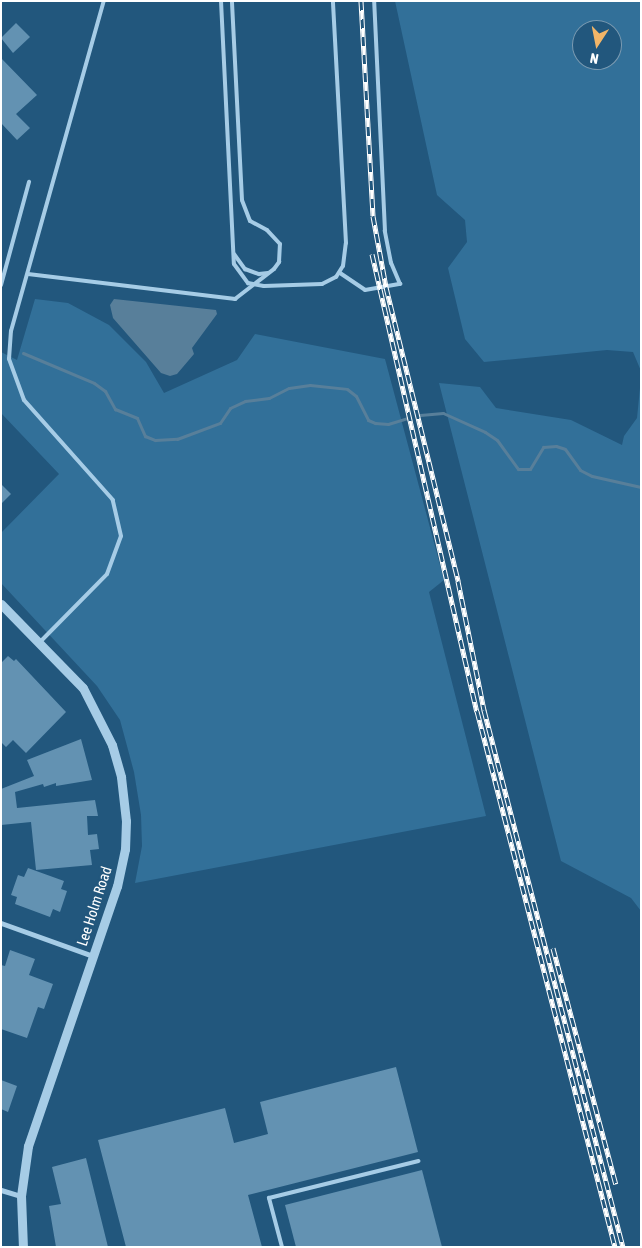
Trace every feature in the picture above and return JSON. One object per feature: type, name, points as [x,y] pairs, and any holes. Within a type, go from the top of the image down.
[{"type":"street","name":"Lee Holm Road","points":[[1,604],[73,676],[91,702],[112,745],[124,792],[126,834],[122,862],[93,956],[32,1131],[21,1196],[23,1247]]},
{"type":"street","points":[[1,923],[93,956]]},
{"type":"street","points":[[1,1190],[21,1196]]},
{"type":"lane","points":[[40,642],[103,578],[113,563],[121,536],[113,500],[24,400],[11,372],[9,359],[11,332],[104,1]]},
{"type":"lane","points":[[220,1],[232,252],[236,271],[254,285],[322,284],[340,273],[346,256],[334,1]]},
{"type":"lane","points":[[28,274],[235,299],[274,269],[279,262],[280,244],[275,236],[250,221],[242,200],[232,1]]},
{"type":"lane","points":[[340,273],[365,290],[400,284],[391,263],[385,230],[374,1]]},
{"type":"lane","points":[[1,285],[29,182]]},
{"type":"lane","points":[[232,252],[239,264],[252,272],[268,273],[274,269]]},
{"type":"lane","points":[[282,1247],[269,1198],[420,1162]]},
{"type":"shaded area","points":[[395,1],[641,1],[641,371],[633,352],[607,350],[484,362],[465,339],[448,268],[467,242],[465,220],[437,195]]},
{"type":"shaded area","points":[[35,299],[68,303],[109,325],[146,362],[164,393],[237,360],[255,334],[385,359],[444,580],[429,592],[486,816],[135,883],[142,846],[141,815],[134,772],[120,720],[97,686],[1,583],[1,533],[59,474],[1,413],[1,352],[17,360]]},
{"type":"shaded area","points":[[114,299],[216,310],[217,314],[192,348],[194,354],[177,374],[170,376],[161,373],[113,318],[110,305]]},
{"type":"shaded area","points":[[641,378],[641,911],[631,898],[561,861],[439,383],[480,387],[496,408],[571,420],[622,445],[624,436],[637,418]]},
{"type":"building","points":[[16,23],[30,37],[13,53],[1,38]]},
{"type":"building","points":[[1,58],[37,95],[16,114],[30,128],[17,140],[1,123]]},
{"type":"building","points":[[1,484],[11,494],[1,504]]},
{"type":"building","points":[[8,656],[14,661],[16,659],[66,712],[26,753],[13,740],[6,747],[1,742],[1,663]]},
{"type":"building","points":[[81,739],[92,780],[56,786],[56,783],[44,787],[43,784],[15,792],[17,808],[95,800],[98,816],[87,816],[88,835],[97,834],[99,849],[90,850],[92,865],[36,870],[31,822],[1,825],[1,789],[34,776],[27,760]]},
{"type":"building","points":[[28,868],[64,881],[61,889],[67,891],[60,912],[53,909],[50,917],[15,904],[17,897],[11,895],[18,875],[24,877]]},
{"type":"building","points":[[10,950],[35,959],[29,975],[53,984],[44,1009],[38,1007],[27,1038],[1,1029],[1,965],[5,966]]},
{"type":"building","points":[[396,1067],[418,1152],[248,1195],[262,1247],[126,1247],[98,1140],[225,1108],[234,1143],[268,1134],[260,1102]]},
{"type":"building","points":[[1,1080],[17,1086],[8,1112],[1,1109]]},
{"type":"building","points":[[86,1158],[108,1247],[56,1247],[49,1206],[61,1204],[52,1167]]},
{"type":"building","points":[[422,1170],[442,1247],[296,1247],[285,1205]]},
{"type":"waterway","points":[[23,353],[94,383],[105,391],[115,409],[137,418],[145,436],[155,440],[177,439],[220,423],[230,408],[245,401],[269,398],[289,388],[310,385],[347,389],[356,396],[368,420],[375,423],[388,424],[408,418]]},
{"type":"waterway","points":[[420,415],[443,413],[485,432],[497,440],[518,469],[530,469],[543,447],[556,446],[565,449],[580,470],[592,476],[641,487]]},
{"type":"railway","points":[[361,1],[373,216],[386,287],[458,581],[484,710],[623,1247]]},
{"type":"railway","points":[[372,254],[477,711],[615,1247]]},
{"type":"railway","points":[[553,948],[616,1184]]}]
